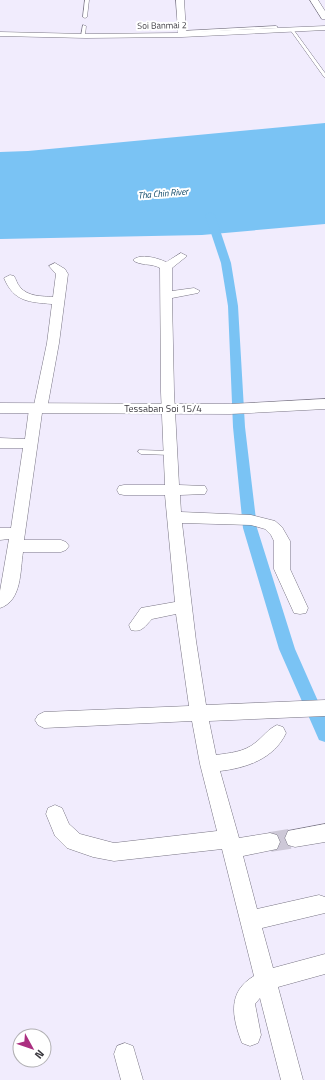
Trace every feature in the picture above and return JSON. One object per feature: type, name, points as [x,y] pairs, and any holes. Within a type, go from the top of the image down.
[{"type":"street","points":[[180,0],[182,33]]},
{"type":"street","points":[[314,0],[325,17]]},
{"type":"street","name":"Soi Banmai 2","points":[[0,34],[83,36],[325,28]]},
{"type":"street","points":[[166,267],[181,256]]},
{"type":"street","points":[[139,260],[156,261],[166,267]]},
{"type":"street","points":[[0,602],[9,592],[30,444],[53,343],[62,274],[61,271],[55,266]]},
{"type":"street","points":[[166,267],[166,334],[175,517],[182,607],[198,714],[209,764],[292,1080]]},
{"type":"street","points":[[10,278],[14,290],[25,297],[58,301]]},
{"type":"street","points":[[166,296],[194,291]]},
{"type":"street","name":"Tessaban Soi 15/4","points":[[0,408],[230,409],[325,404]]},
{"type":"street","points":[[0,443],[30,444]]},
{"type":"street","points":[[124,490],[200,490]]},
{"type":"street","points":[[175,517],[256,521],[270,525],[277,531],[282,541],[284,550],[281,561],[285,578],[300,608]]},
{"type":"street","points":[[0,534],[16,539],[61,546]]},
{"type":"street","points":[[137,625],[147,613],[182,607]]},
{"type":"street","points":[[44,720],[318,708]]},
{"type":"street","points":[[209,764],[238,761],[252,756],[264,747],[277,733]]},
{"type":"street","points":[[55,814],[62,830],[74,841],[93,848],[114,852],[270,842]]},
{"type":"street","points":[[295,838],[325,833]]},
{"type":"street","points":[[251,920],[319,905]]},
{"type":"street","points":[[250,1035],[244,1004],[250,992],[266,980],[325,964]]},
{"type":"street","points":[[125,1054],[132,1080]]},
{"type":"lane","points":[[85,17],[87,0]]},
{"type":"lane","points":[[83,36],[84,26]]},
{"type":"lane","points":[[182,33],[276,27]]},
{"type":"lane","points":[[292,30],[325,76]]},
{"type":"lane","points":[[141,452],[171,453]]},
{"type":"water","name":"Tha Chin River","points":[[325,123],[325,224],[202,235],[0,239],[0,152],[28,151]]},
{"type":"waterway","points":[[210,215],[226,263],[233,306],[239,427],[250,528],[263,575],[287,649],[325,735]]},
{"type":"tunnel","points":[[270,842],[295,838]]}]
